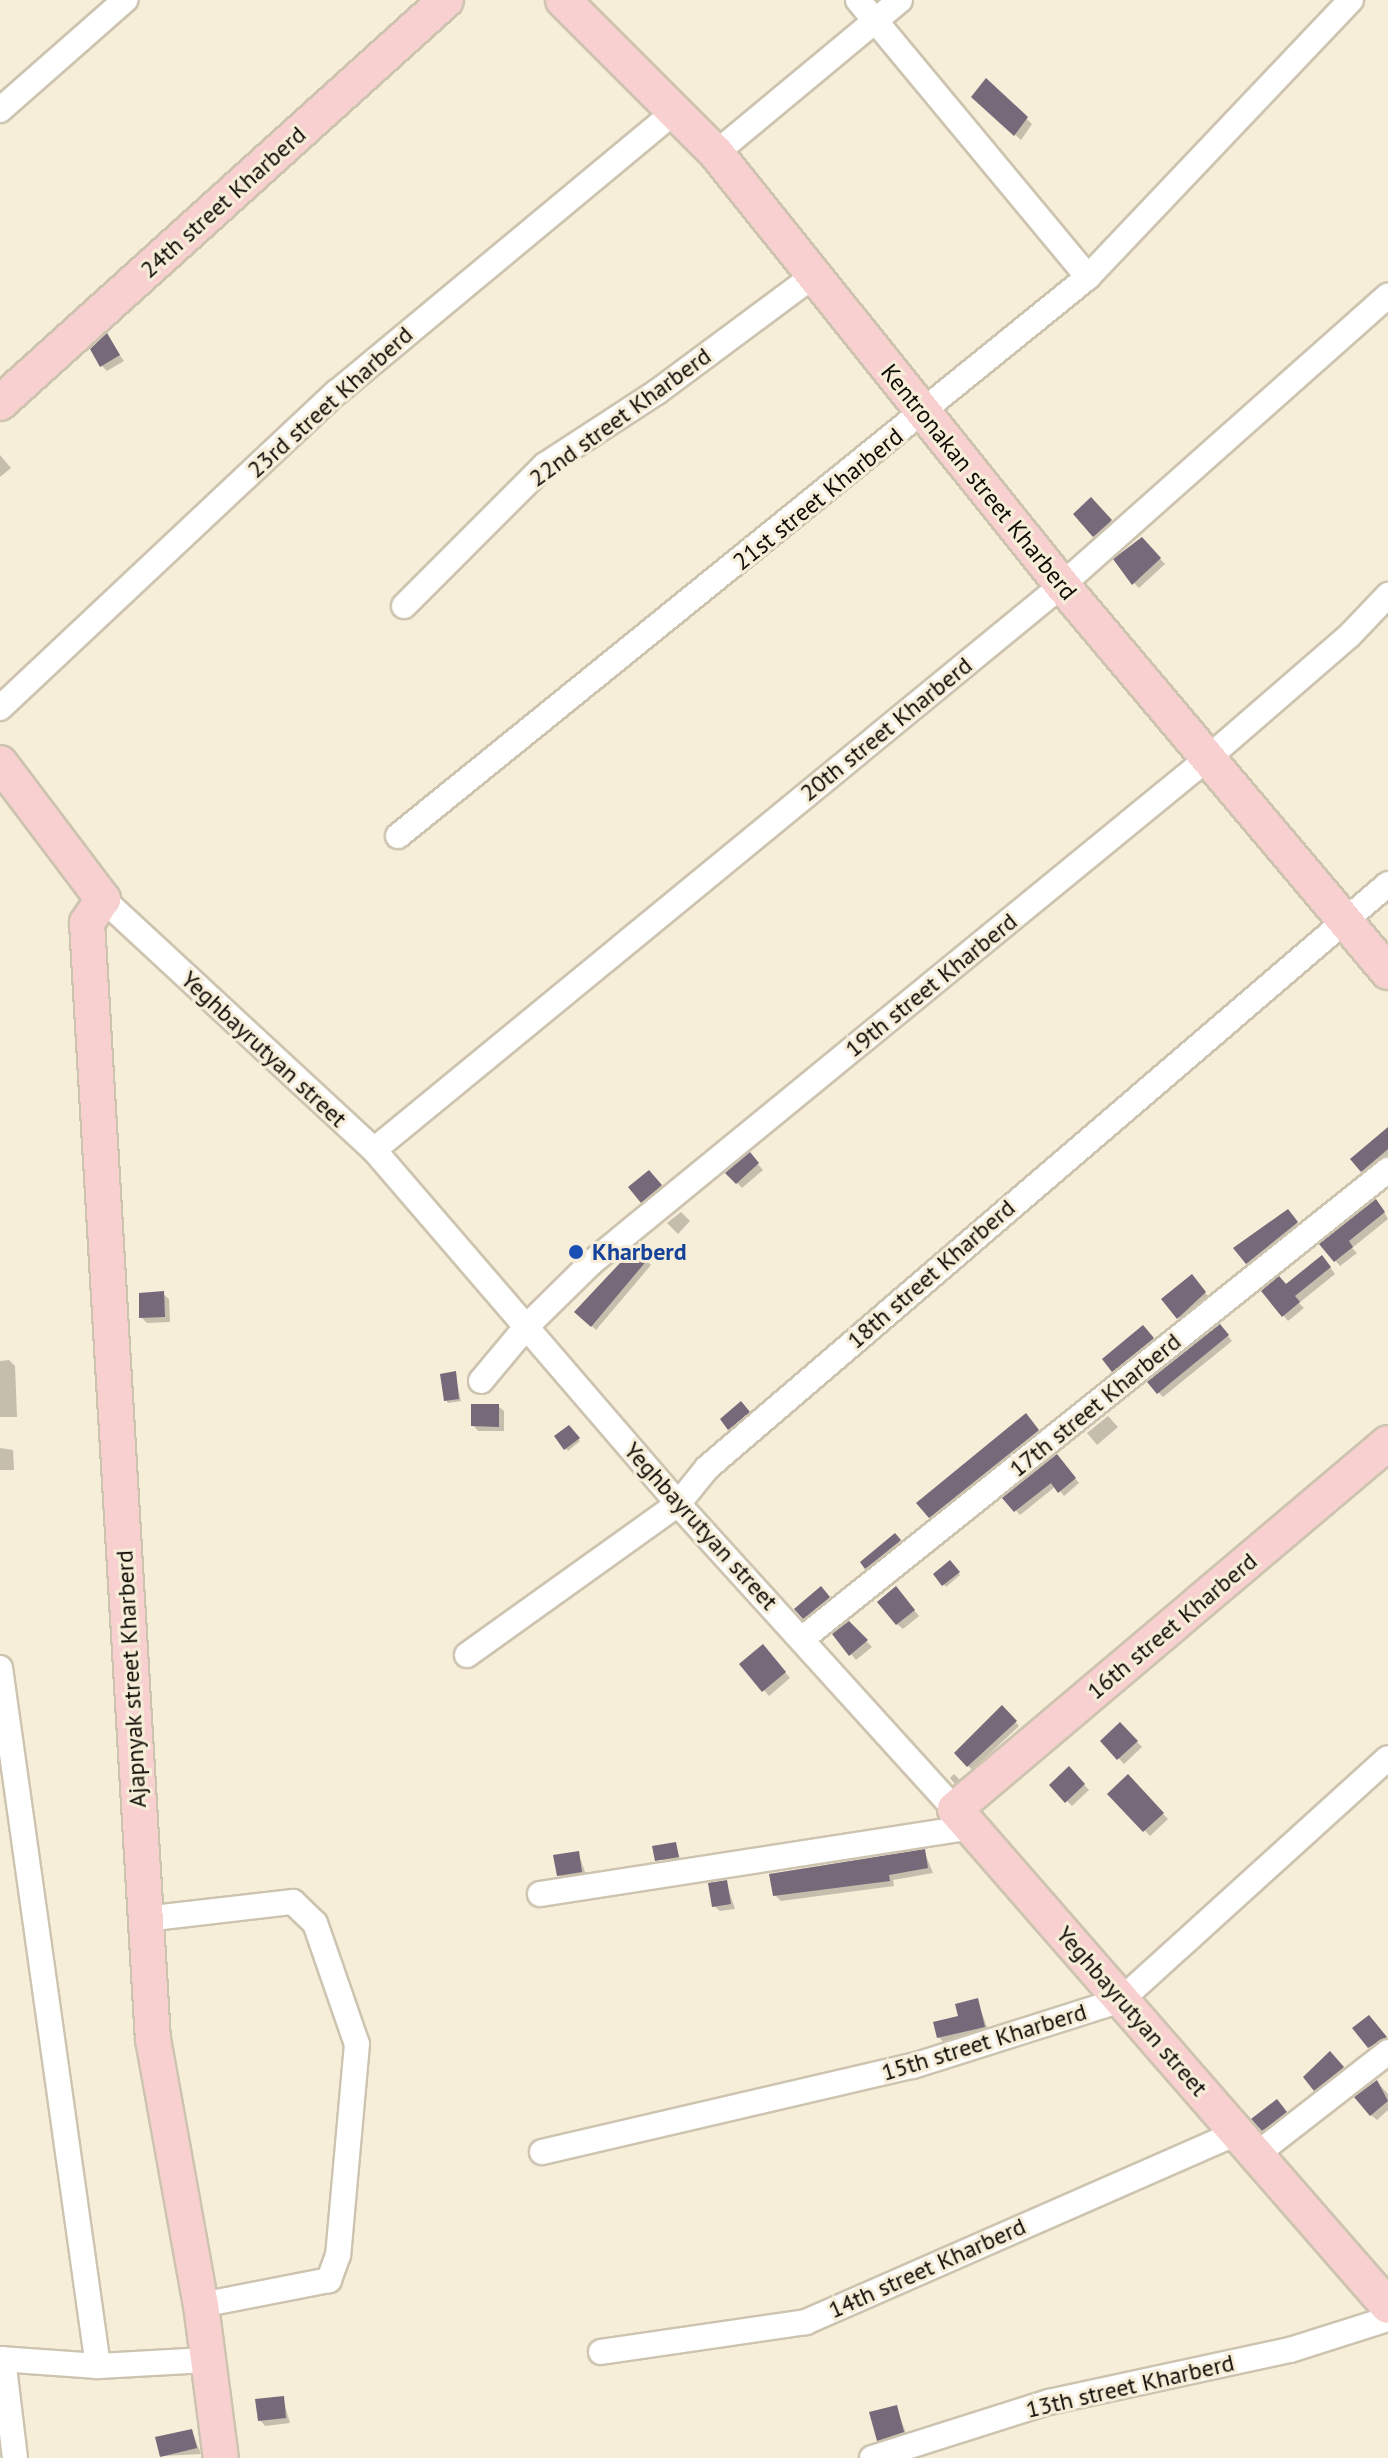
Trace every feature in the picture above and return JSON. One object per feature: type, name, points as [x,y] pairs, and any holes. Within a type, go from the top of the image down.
[{"type":"street","points":[[0,110],[125,0]]},
{"type":"street","name":"24th street Kharberd","points":[[0,403],[446,0]]},
{"type":"street","name":"Kentronakan street Kharberd","points":[[563,0],[716,153],[922,415],[1340,920],[1388,972]]},
{"type":"street","points":[[858,0],[1088,277]]},
{"type":"street","points":[[716,153],[900,0]]},
{"type":"street","name":"21st street Kharberd","points":[[398,836],[922,415],[1088,277],[1351,0]]},
{"type":"street","name":"23rd street Kharberd","points":[[0,708],[337,392],[674,112]]},
{"type":"street","name":"22nd street Kharberd","points":[[404,606],[545,465],[657,392],[813,276]]},
{"type":"street","name":"20th street Kharberd","points":[[374,1150],[1062,585],[1388,296]]},
{"type":"street","name":"19th street Kharberd","points":[[481,1381],[527,1326],[591,1263],[1208,758],[1349,636],[1388,595]]},
{"type":"street","name":"Yeghbayrutyan street","points":[[0,763],[103,899],[374,1150],[678,1504],[963,1818],[1388,2306]]},
{"type":"street","name":"18th street Kharberd","points":[[467,1655],[678,1504],[707,1468],[1340,920],[1388,884]]},
{"type":"street","name":"Ajapnyak street Kharberd","points":[[103,899],[87,923],[153,2039],[201,2305],[221,2458]]},
{"type":"street","name":"17th street Kharberd","points":[[802,1639],[1388,1170]]},
{"type":"street","name":"16th street Kharberd","points":[[963,1818],[1388,1443]]},
{"type":"street","points":[[0,1668],[98,2366]]},
{"type":"street","name":"15th street Kharberd","points":[[542,2152],[913,2066],[1121,2000],[1388,1758]]},
{"type":"street","points":[[540,1894],[963,1818]]},
{"type":"street","points":[[145,1919],[293,1902],[315,1923],[357,2044],[338,2255],[329,2280],[201,2305]]},
{"type":"street","name":"14th street Kharberd","points":[[601,2352],[806,2322],[1247,2143],[1388,2052]]},
{"type":"street","name":"13th street Kharberd","points":[[872,2458],[1049,2402],[1290,2350],[1388,2319]]},
{"type":"street","points":[[15,2458],[1,2359],[98,2366],[207,2360]]},
{"type":"building","points":[[986,78],[1028,117],[1014,136],[971,97]]},
{"type":"building","points":[[107,333],[120,355],[100,367],[90,349]]},
{"type":"building","points":[[1091,497],[1112,520],[1093,537],[1073,514]]},
{"type":"building","points":[[1142,537],[1161,558],[1132,585],[1113,559]]},
{"type":"building","points":[[1388,1127],[1388,1149],[1361,1172],[1350,1159]]},
{"type":"building","points":[[750,1152],[759,1163],[736,1184],[725,1173]]},
{"type":"building","points":[[649,1170],[662,1185],[641,1203],[628,1187]]},
{"type":"building","points":[[1376,1199],[1385,1212],[1349,1241],[1353,1247],[1334,1262],[1319,1244]]},
{"type":"building","points":[[1288,1209],[1298,1222],[1246,1264],[1233,1248]]},
{"type":"building","points":[[635,1247],[648,1259],[591,1327],[574,1312]]},
{"type":"building","points":[[1322,1255],[1331,1267],[1295,1296],[1300,1302],[1282,1317],[1261,1291],[1279,1276],[1286,1284]]},
{"type":"building","points":[[1192,1274],[1206,1292],[1177,1319],[1161,1299]]},
{"type":"building","points":[[164,1291],[165,1317],[139,1318],[139,1293]]},
{"type":"building","points":[[1220,1324],[1229,1335],[1157,1394],[1147,1382]]},
{"type":"building","points":[[1143,1325],[1154,1338],[1112,1372],[1102,1359]]},
{"type":"building","points":[[456,1371],[459,1399],[444,1401],[440,1374]]},
{"type":"building","points":[[741,1401],[750,1412],[728,1430],[720,1419]]},
{"type":"building","points":[[471,1404],[499,1404],[499,1427],[471,1426]]},
{"type":"building","points":[[1026,1413],[1039,1430],[929,1518],[916,1503]]},
{"type":"building","points":[[569,1425],[580,1438],[564,1450],[554,1436]]},
{"type":"building","points":[[1057,1454],[1076,1478],[1058,1493],[1051,1483],[1014,1512],[1002,1498]]},
{"type":"building","points":[[895,1533],[901,1540],[865,1569],[860,1562]]},
{"type":"building","points":[[950,1560],[960,1572],[942,1586],[933,1574]]},
{"type":"building","points":[[821,1586],[830,1597],[803,1619],[794,1609]]},
{"type":"building","points":[[896,1586],[915,1610],[896,1625],[877,1602]]},
{"type":"building","points":[[849,1621],[868,1640],[849,1656],[832,1634]]},
{"type":"building","points":[[763,1644],[786,1672],[762,1692],[739,1664]]},
{"type":"building","points":[[1002,1705],[1017,1721],[967,1767],[954,1753]]},
{"type":"building","points":[[1120,1722],[1138,1741],[1117,1760],[1100,1741]]},
{"type":"building","points":[[1069,1766],[1085,1784],[1065,1803],[1049,1785]]},
{"type":"building","points":[[1128,1774],[1164,1813],[1143,1832],[1107,1794]]},
{"type":"building","points":[[676,1842],[679,1857],[655,1861],[652,1846]]},
{"type":"building","points":[[925,1849],[928,1868],[889,1875],[890,1881],[773,1896],[769,1874]]},
{"type":"building","points":[[579,1851],[582,1872],[557,1876],[553,1855]]},
{"type":"building","points":[[727,1880],[731,1904],[712,1907],[708,1883]]},
{"type":"building","points":[[978,1998],[985,2027],[937,2038],[933,2022],[958,2016],[955,2004]]},
{"type":"building","points":[[1369,2015],[1387,2037],[1368,2048],[1352,2028]]},
{"type":"building","points":[[1330,2051],[1344,2067],[1314,2091],[1303,2077]]},
{"type":"building","points":[[1377,2080],[1388,2101],[1370,2116],[1354,2097]]},
{"type":"building","points":[[1277,2099],[1287,2112],[1262,2131],[1251,2119]]},
{"type":"building","points":[[284,2396],[286,2418],[258,2421],[255,2399]]},
{"type":"building","points":[[897,2405],[904,2432],[877,2441],[869,2412]]},
{"type":"building","points":[[192,2429],[197,2448],[160,2457],[155,2437]]},
{"type":"place","name":"Kharberd","points":[[576,1252]]}]
